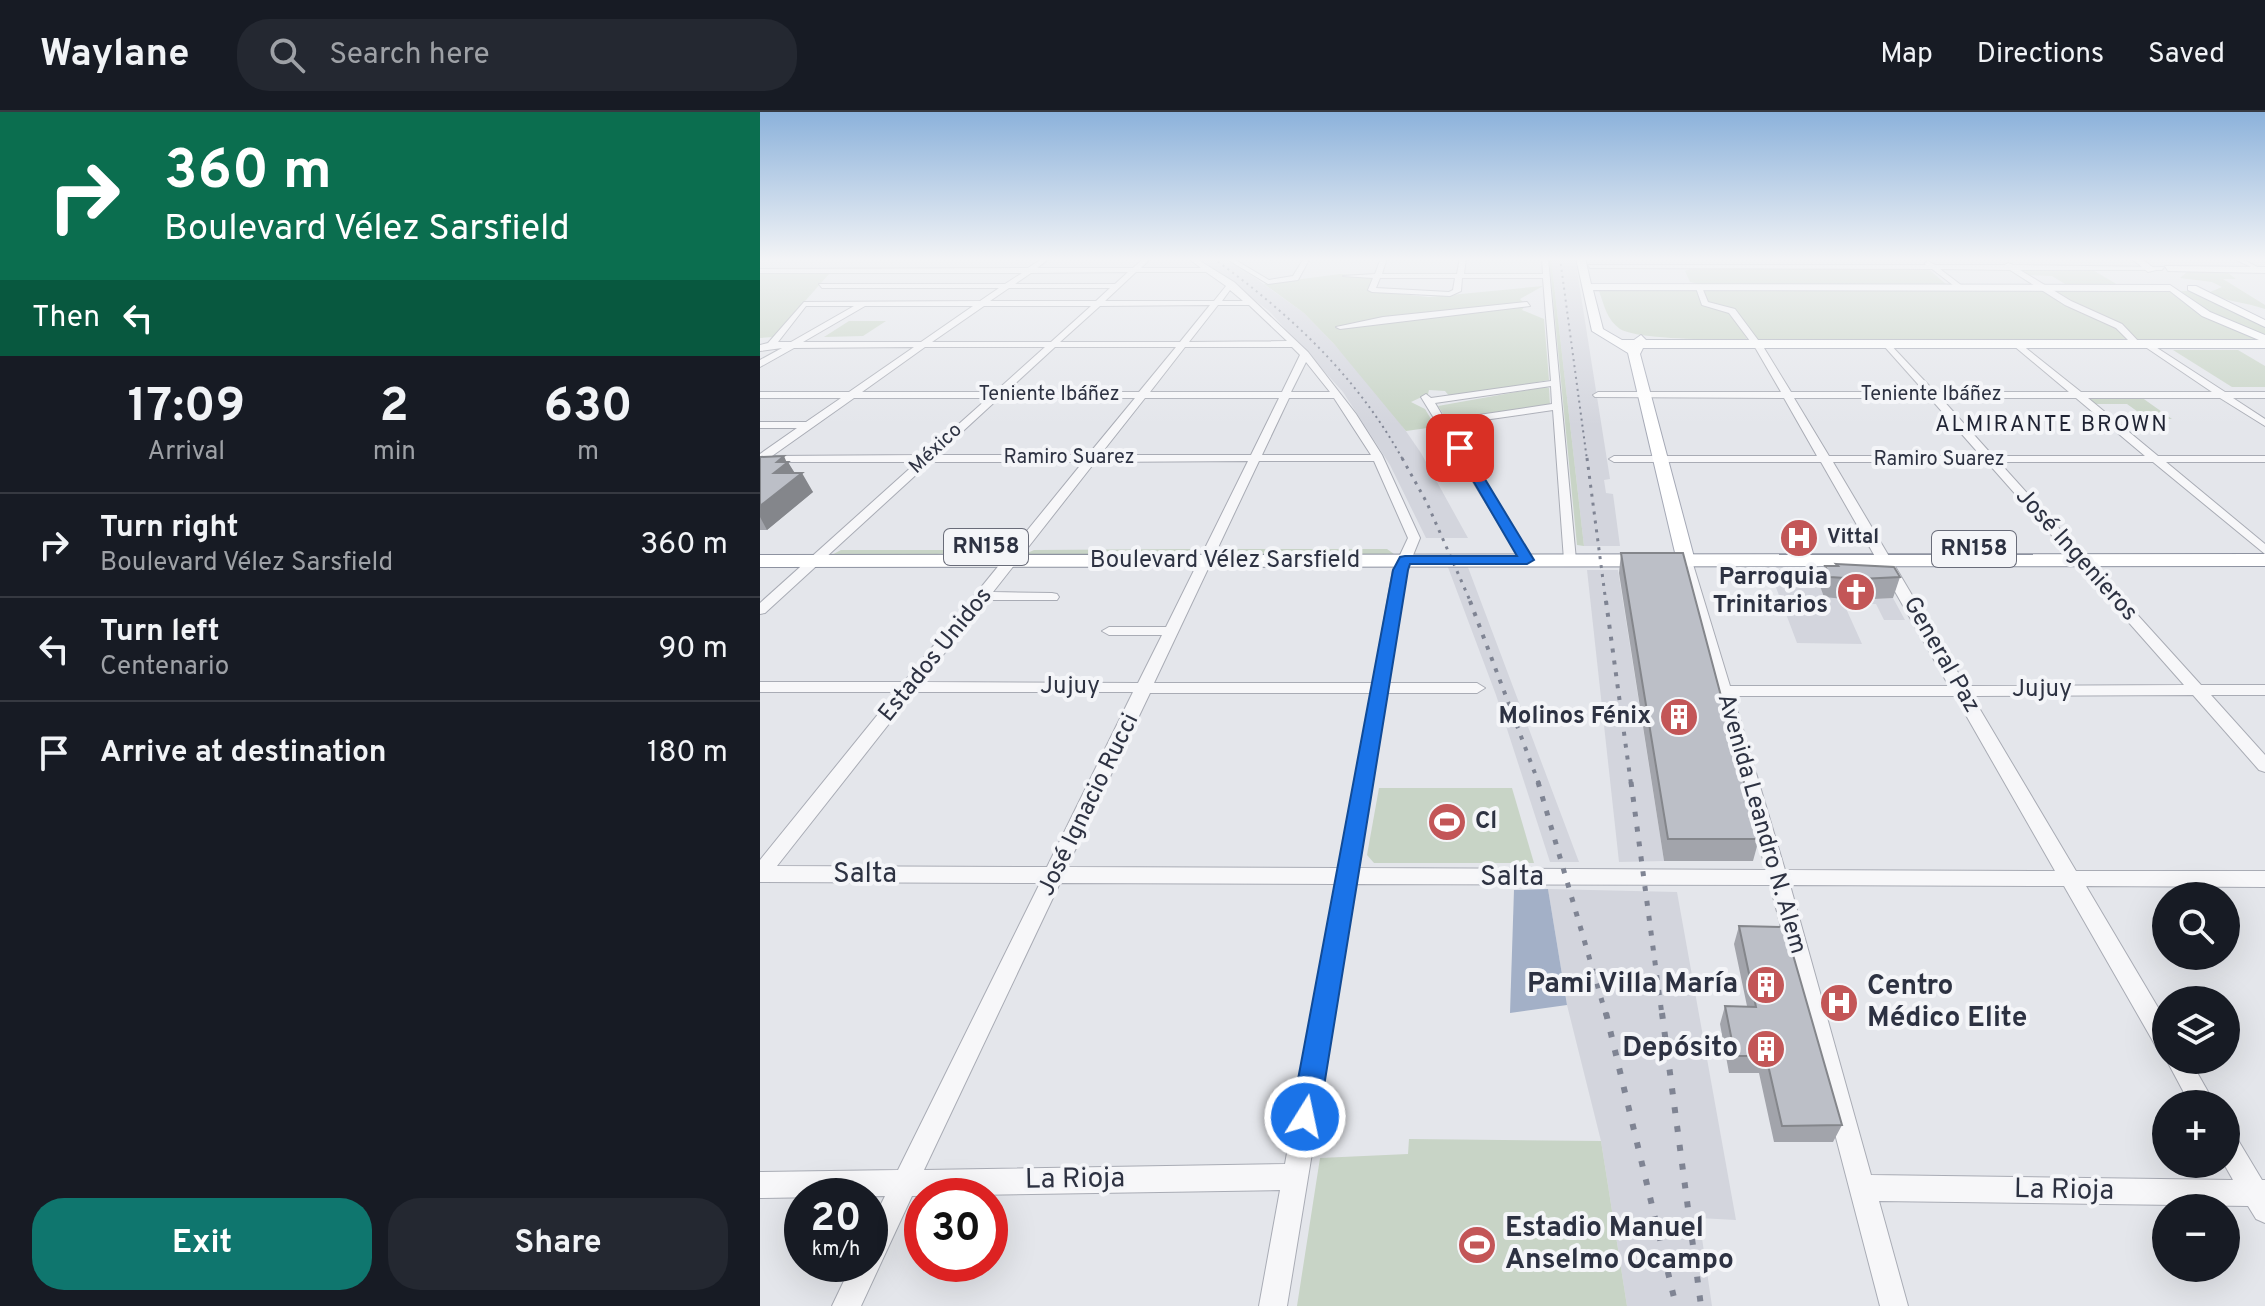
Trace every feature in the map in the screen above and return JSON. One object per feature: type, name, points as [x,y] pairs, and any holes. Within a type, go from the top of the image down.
[{"type":"highway","name":"Boulevard Vélez Sarsfield","points":[[760,546],[1016,554]]},
{"type":"highway","name":"Boulevard Vélez Sarsfield","points":[[760,561],[813,562],[1016,554],[2265,552]]},
{"type":"main road","points":[[1594,314],[1596,328],[1628,342],[2141,344],[2265,341]]},
{"type":"main road","points":[[1602,314],[1606,323],[1628,342]]},
{"type":"main road","points":[[2206,314],[2265,341]]},
{"type":"main road","points":[[2244,314],[2265,324]]},
{"type":"main road","name":"Avenida Leandro N. Alem","points":[[1628,342],[1645,395],[1685,555]]},
{"type":"street","points":[[765,346],[795,314]]},
{"type":"street","points":[[760,364],[847,314]]},
{"type":"street","points":[[760,459],[966,314]]},
{"type":"street","name":"México","points":[[760,610],[1085,314]]},
{"type":"street","name":"Estados Unidos","points":[[760,874],[1206,314]]},
{"type":"street","points":[[1265,314],[1305,354],[1337,395],[1378,458],[1414,538],[1379,687],[1273,1306]]},
{"type":"street","points":[[1340,327],[1437,314]]},
{"type":"street","points":[[1540,314],[1549,317]]},
{"type":"street","points":[[1549,314],[1570,555]]},
{"type":"street","name":"General Paz","points":[[1734,314],[1788,395],[2152,1018]]},
{"type":"street","points":[[2094,314],[2119,326],[2141,344],[2265,423]]},
{"type":"street","points":[[1379,320],[1393,335]]},
{"type":"street","points":[[765,346],[1296,344]]},
{"type":"street","name":"José Ingenieros","points":[[1887,344],[2265,766]]},
{"type":"street","points":[[2017,344],[2265,552]]},
{"type":"street","name":"José Ignacio Rucci","points":[[907,1178],[1305,354]]},
{"type":"street","points":[[1524,554],[1428,399],[1554,383]]},
{"type":"street","name":"Teniente Ibáñez","points":[[760,395],[1337,395]]},
{"type":"street","name":"Teniente Ibáñez","points":[[1598,395],[2265,395]]},
{"type":"street","points":[[1444,423],[1555,407]]},
{"type":"street","points":[[760,425],[809,425]]},
{"type":"street","name":"Ramiro Suarez","points":[[760,459],[1378,458]]},
{"type":"street","name":"Ramiro Suarez","points":[[1614,459],[2265,459]]},
{"type":"street","name":"Avenida Leandro N. Alem","points":[[1685,555],[1778,878],[1894,1306]]},
{"type":"street","points":[[983,596],[1052,597]]},
{"type":"street","points":[[1109,631],[1170,631]]},
{"type":"street","name":"Jujuy","points":[[760,687],[1477,688]]},
{"type":"street","name":"Jujuy","points":[[1723,691],[2265,690]]},
{"type":"street","name":"Salta","points":[[760,874],[2265,879]]},
{"type":"street","points":[[2240,1165],[2262,1199]]},
{"type":"street","name":"La Rioja","points":[[1008,1181],[1295,1177]]},
{"type":"street","name":"La Rioja","points":[[760,1185],[904,1183]]},
{"type":"street","name":"José Ignacio Rucci","points":[[888,1218],[904,1185]]},
{"type":"street","name":"La Rioja","points":[[1862,1188],[2262,1199]]},
{"type":"street","points":[[846,1306],[857,1282]]},
{"type":"shaded area","points":[[1271,314],[1305,314],[1388,405],[1421,453],[1468,538],[1426,538],[1390,465],[1343,392]]},
{"type":"shaded area","points":[[1557,314],[1584,314],[1610,479],[1604,480],[1606,493],[1613,494],[1620,546],[1584,546]]},
{"type":"shaded area","points":[[1446,562],[1466,562],[1579,862],[1550,862],[1496,695]]},
{"type":"shaded area","points":[[1769,569],[1871,570],[1838,599],[1893,598],[1905,620],[1884,620],[1876,604],[1844,604],[1862,644],[1797,643]]},
{"type":"shaded area","points":[[1587,570],[1618,570],[1664,861],[1619,862]]},
{"type":"shaded area","points":[[1548,889],[1677,892],[1736,1220],[1699,1218],[1712,1306],[1627,1306],[1601,1141],[1567,1005]]},
{"type":"green space","points":[[760,314],[794,314],[773,337],[760,338]]},
{"type":"green space","points":[[1305,314],[1531,314],[1544,319],[1549,380],[1451,398],[1445,391],[1429,390],[1428,394],[1411,402],[1425,409],[1434,424],[1442,426],[1406,431]]},
{"type":"green space","points":[[1554,314],[1557,314],[1584,546],[1577,545]]},
{"type":"green space","points":[[1607,314],[1733,314],[1747,339],[1629,333],[1620,329]]},
{"type":"green space","points":[[1733,314],[2203,314],[2263,341],[2137,341],[2119,328],[2130,340],[1757,341]]},
{"type":"green space","points":[[2212,314],[2239,314],[2265,326],[2265,337]]},
{"type":"green space","points":[[849,321],[886,321],[863,336],[824,337]]},
{"type":"green space","points":[[2173,350],[2238,350],[2265,366],[2265,387],[2232,387]]},
{"type":"green space","points":[[1549,388],[1550,405],[1447,420],[1438,406]]},
{"type":"green space","points":[[2141,397],[2172,419],[2148,419],[2127,404],[2094,404],[2087,398]]},
{"type":"green space","points":[[1195,549],[1190,558],[1023,555],[1034,550]]},
{"type":"green space","points":[[1229,549],[1387,549],[1394,554],[1218,555]]},
{"type":"green space","points":[[841,550],[1004,550],[1008,552],[828,557]]},
{"type":"green space","name":"Cl","points":[[1379,788],[1512,788],[1534,863],[1374,863],[1367,855]]},
{"type":"green space","points":[[1409,1139],[1601,1141],[1627,1306],[1297,1306],[1320,1158],[1408,1154]]},
{"type":"water","points":[[1548,889],[1567,1005],[1510,1013],[1514,890]]},
{"type":"building","points":[[784,456],[777,462],[788,462],[774,473],[802,473],[760,506],[760,457]]},
{"type":"building","name":"Molinos Fénix","points":[[1621,553],[1683,553],[1759,839],[1668,839]]},
{"type":"building","points":[[1836,564],[1894,567],[1900,577],[1830,577],[1825,566],[1838,566]]},
{"type":"building","points":[[1739,926],[1785,927],[1842,1125],[1782,1126],[1766,1056],[1735,1056],[1725,1006],[1756,1007]]},
{"type":"railway","points":[[1283,314],[1343,374],[1365,401],[1403,460]]},
{"type":"railway","points":[[1567,314],[1587,460]]},
{"type":"railway","points":[[1402,458],[1427,503],[1471,603]]},
{"type":"railway","points":[[1587,458],[1606,603]]},
{"type":"railway","points":[[1470,601],[1539,784]]},
{"type":"railway","points":[[1606,601],[1631,784]]},
{"type":"railway","points":[[1538,782],[1606,1015]]},
{"type":"railway","points":[[1631,782],[1662,1015]]},
{"type":"railway","points":[[1606,1013],[1676,1306]]},
{"type":"railway","points":[[1662,1013],[1701,1306]]},
{"type":"place","name":"Vittal","points":[[1799,538]]},
{"type":"place","name":"Parroquia Trinitarios","points":[[1856,592]]},
{"type":"place","name":"Molinos Fénix","points":[[1679,717]]},
{"type":"place","name":"Cl","points":[[1447,822]]},
{"type":"place","name":"Pami Villa María","points":[[1766,985]]},
{"type":"place","name":"Centro Médico Elite","points":[[1839,1003]]},
{"type":"place","name":"Depósito","points":[[1766,1049]]},
{"type":"place","name":"Estadio Manuel Anselmo Ocampo","points":[[1477,1245]]},
{"type":"district","name":"ALMIRANTE BROWN","points":[[2052,425]]},
{"type":"route","points":[[1305,1117],[1400,570],[1405,560],[1527,560],[1460,448]]}]
